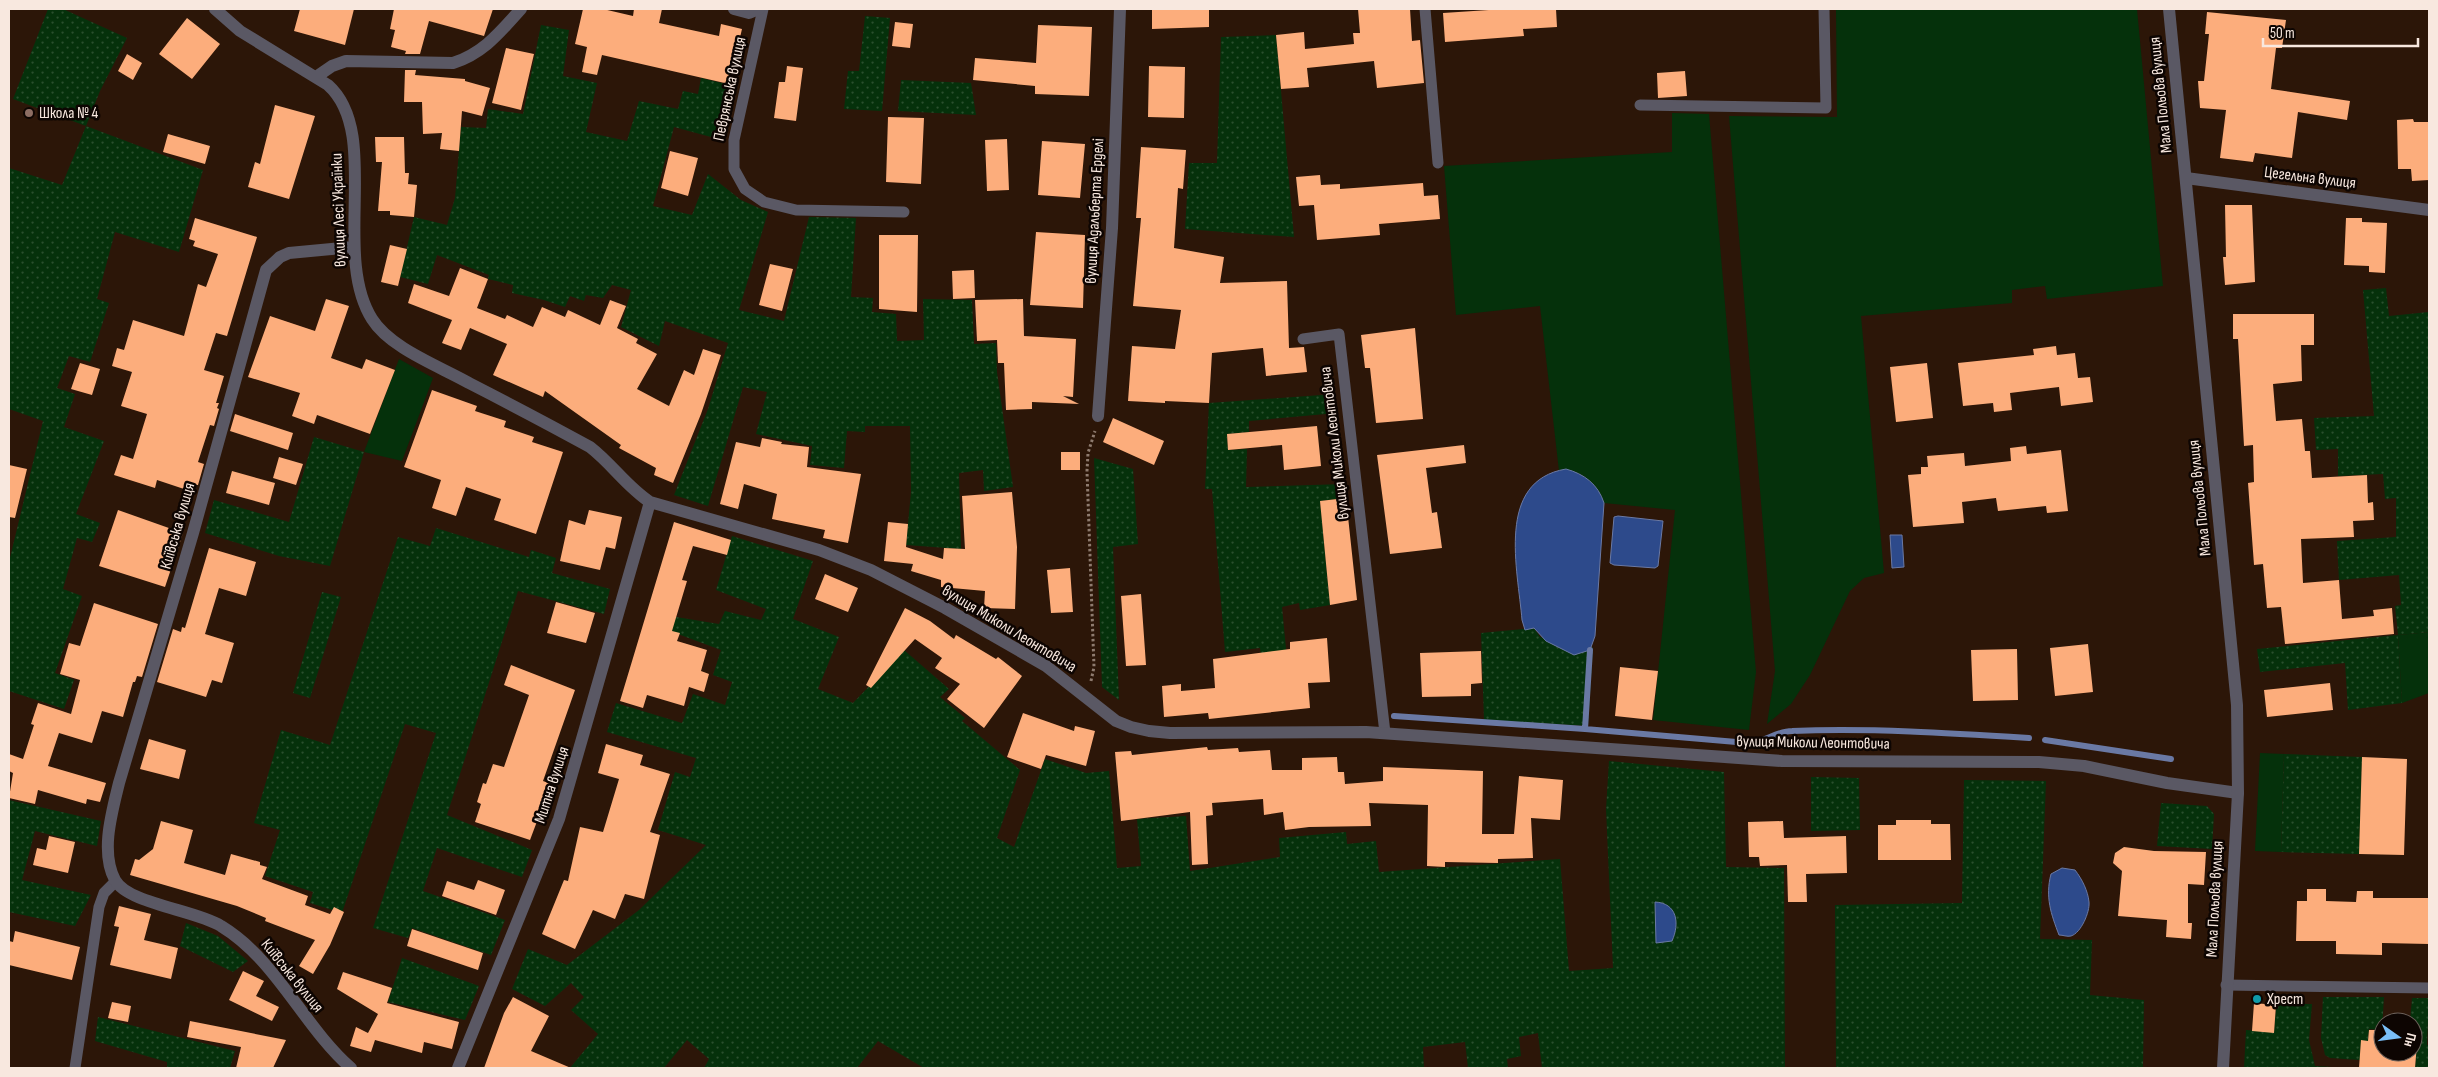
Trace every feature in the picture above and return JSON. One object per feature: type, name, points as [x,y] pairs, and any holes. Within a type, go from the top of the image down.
[{"type":"street","name":"вулиця Лесі Українки","points":[[215,9],[240,30],[316,77],[338,93],[346,106],[350,122],[354,160],[353,247],[364,304],[372,319],[384,334],[424,359],[590,447],[609,462],[638,494],[650,502]]},
{"type":"street","points":[[316,77],[332,66],[346,61],[453,63],[468,58],[492,41],[522,9]]},
{"type":"street","points":[[734,9],[749,13],[759,9]]},
{"type":"street","name":"вулиця Адальберта Ерделі","points":[[1098,416],[1112,228],[1120,9]]},
{"type":"street","name":"Мала Польова вулиця","points":[[2169,9],[2237,705],[2238,793],[2226,985],[2223,1068]]},
{"type":"street","name":"Цегельна вулиця","points":[[2186,178],[2429,210]]},
{"type":"street","name":"Київська вулиця","points":[[351,1068],[319,1036],[264,963],[234,934],[204,918],[140,898],[127,892],[115,882],[111,871],[109,855],[112,810],[194,533],[266,270],[280,257],[289,253],[353,247]]},
{"type":"street","name":"вулиця Миколи Леонтовича","points":[[650,502],[819,550],[871,570],[945,608],[1046,666],[1116,720],[1131,727],[1149,731],[1170,733],[1385,732],[1782,761],[1836,763],[1979,760],[2048,763],[2084,766],[2167,783],[2238,793]]},
{"type":"street","name":"Митна вулиця","points":[[458,1068],[559,819],[650,502]]},
{"type":"lane","name":"Певрянська вулиця","points":[[763,9],[734,140],[734,169],[744,189],[764,202],[796,210],[904,212]]},
{"type":"lane","points":[[1425,9],[1438,163]]},
{"type":"lane","points":[[1640,105],[1826,108],[1824,9]]},
{"type":"lane","name":"вулиця Миколи Леонтовича","points":[[1303,339],[1339,334],[1385,732]]},
{"type":"lane","points":[[75,1068],[98,906],[104,893],[115,882]]},
{"type":"lane","points":[[2226,985],[2429,988]]},
{"type":"path","points":[[1086,698],[1094,667],[1087,462],[1098,416]]},
{"type":"green space","points":[[48,9],[63,9],[127,38],[100,91],[86,126],[13,99]]},
{"type":"green space","points":[[1836,9],[2137,9],[2163,286],[2047,299],[2045,286],[2012,290],[2012,303],[1861,316],[1884,573],[1864,578],[1850,591],[1810,675],[1791,704],[1767,724],[1775,671],[1729,116],[1837,117]]},
{"type":"green space","points":[[865,16],[890,18],[882,111],[844,109],[848,71],[859,71]]},
{"type":"green space","points":[[541,25],[569,30],[563,76],[597,83],[586,132],[627,141],[639,101],[678,109],[683,91],[698,94],[701,78],[734,86],[722,140],[674,127],[653,206],[692,215],[708,174],[741,200],[768,212],[739,310],[784,321],[809,217],[856,218],[851,297],[873,298],[872,312],[896,314],[897,341],[924,340],[923,299],[972,300],[974,344],[996,343],[997,372],[1013,487],[984,491],[983,470],[959,473],[961,549],[906,545],[911,492],[910,426],[865,426],[865,432],[847,431],[844,468],[810,465],[812,446],[756,434],[767,392],[743,387],[708,506],[674,495],[708,409],[728,343],[665,321],[659,346],[621,327],[631,290],[612,285],[603,298],[586,295],[584,301],[570,296],[565,307],[512,293],[513,285],[488,279],[489,275],[437,255],[428,284],[400,277],[414,217],[447,225],[455,198],[461,127],[486,128],[488,109],[523,114]]},
{"type":"green space","points":[[1276,35],[1294,237],[1185,229],[1189,163],[1217,163],[1221,37]]},
{"type":"green space","points":[[901,80],[971,83],[976,115],[898,111]]},
{"type":"green space","points":[[1672,113],[1709,114],[1756,672],[1749,730],[1653,720],[1675,510],[1604,503],[1597,489],[1587,478],[1566,470],[1559,471],[1540,306],[1456,315],[1444,166],[1672,152]]},
{"type":"green space","points":[[86,126],[203,170],[179,252],[115,232],[97,299],[109,303],[90,362],[69,356],[57,388],[75,394],[64,427],[104,441],[76,514],[100,523],[92,542],[77,538],[63,589],[82,596],[55,673],[74,680],[64,709],[9,691],[9,562],[43,421],[9,409],[9,168],[62,185]]},
{"type":"green space","points":[[2386,288],[2389,316],[2429,312],[2429,632],[2398,635],[2395,606],[2401,605],[2399,575],[2339,580],[2337,541],[2396,537],[2396,498],[2385,499],[2383,474],[2338,476],[2338,449],[2316,450],[2314,418],[2374,416],[2363,290]]},
{"type":"green space","points":[[399,359],[433,378],[402,461],[364,452]]},
{"type":"green space","points":[[1335,394],[1337,413],[1249,421],[1249,432],[1227,434],[1228,450],[1247,449],[1246,487],[1345,484],[1346,498],[1320,501],[1330,605],[1300,610],[1299,603],[1282,607],[1287,659],[1262,664],[1260,648],[1225,652],[1212,489],[1205,489],[1209,403]]},
{"type":"green space","points":[[314,437],[364,452],[330,566],[279,556],[205,533],[214,500],[289,522]]},
{"type":"green space","points":[[1094,458],[1133,469],[1138,544],[1113,547],[1119,700],[1102,687]]},
{"type":"green space","points":[[436,528],[529,557],[531,550],[556,558],[552,573],[610,589],[604,614],[518,591],[447,815],[532,850],[522,877],[437,848],[423,891],[505,920],[491,955],[412,928],[408,938],[373,928],[436,733],[405,724],[342,913],[310,903],[313,892],[265,876],[280,830],[254,823],[281,730],[330,745],[398,537],[430,546]]},
{"type":"green space","points":[[732,536],[813,561],[793,619],[839,637],[818,689],[853,703],[904,650],[949,689],[940,697],[965,718],[962,721],[1020,770],[997,838],[1014,847],[1045,759],[1086,773],[1109,771],[1117,868],[1141,866],[1137,819],[1186,816],[1190,871],[1280,857],[1279,838],[1346,832],[1347,844],[1376,841],[1379,872],[1560,859],[1569,971],[1613,968],[1606,809],[1609,761],[1724,772],[1726,867],[1784,868],[1785,1068],[1542,1068],[1538,1033],[1519,1037],[1521,1056],[1507,1059],[1508,1068],[1468,1068],[1465,1042],[1423,1047],[1424,1068],[924,1068],[878,1041],[857,1068],[704,1068],[709,1059],[687,1040],[664,1068],[570,1068],[598,1034],[571,1010],[584,997],[571,983],[545,1006],[512,989],[528,949],[567,965],[639,910],[706,845],[658,830],[675,772],[690,777],[696,758],[607,732],[616,703],[682,723],[693,694],[725,705],[732,682],[713,675],[721,650],[659,627],[664,615],[719,624],[725,611],[761,620],[766,609],[716,590]]},
{"type":"green space","points":[[322,592],[341,597],[310,698],[293,693]]},
{"type":"green space","points":[[1534,628],[1540,637],[1590,650],[1593,647],[1588,726],[1484,720],[1481,633]]},
{"type":"green space","points":[[2429,632],[2429,693],[2402,703],[2398,635]]},
{"type":"green space","points":[[2398,635],[2402,703],[2348,710],[2345,663],[2260,672],[2257,649]]},
{"type":"green space","points":[[2260,753],[2284,754],[2281,852],[2255,851]]},
{"type":"green space","points":[[2284,754],[2362,757],[2359,854],[2281,852]]},
{"type":"green space","points":[[1811,777],[1859,778],[1860,830],[1811,831]]},
{"type":"green space","points":[[1964,780],[2046,781],[2040,939],[2092,940],[2090,995],[2144,1000],[2143,1068],[1836,1068],[1835,905],[1962,903]]},
{"type":"green space","points":[[9,800],[101,821],[97,846],[35,831],[22,880],[91,895],[75,926],[9,912]]},
{"type":"green space","points":[[2161,803],[2207,806],[2214,814],[2212,849],[2157,846]]},
{"type":"green space","points":[[186,923],[218,936],[248,961],[233,972],[180,946]]},
{"type":"green space","points":[[402,958],[479,986],[465,1020],[388,1002]]},
{"type":"green space","points":[[2277,996],[2301,996],[2303,1004],[2312,1004],[2309,1040],[2315,1066],[2350,1068],[2244,1068],[2246,1030],[2274,1032]]},
{"type":"green space","points":[[2323,997],[2384,997],[2383,1012],[2373,1012],[2373,1029],[2369,1029],[2368,1041],[2361,1041],[2360,1060],[2330,1058],[2325,1055],[2321,1038]]},
{"type":"green space","points":[[2412,998],[2429,998],[2427,1045],[2429,1045],[2429,1068],[2415,1068],[2416,1062],[2423,1062],[2423,1012],[2411,1012]]},
{"type":"green space","points":[[98,1017],[235,1051],[230,1068],[167,1068],[167,1062],[95,1041]]},
{"type":"water","points":[[1566,469],[1590,481],[1598,490],[1604,503],[1595,636],[1590,650],[1574,655],[1546,641],[1534,628],[1525,630],[1522,620],[1515,553],[1516,530],[1520,509],[1529,491],[1544,477]]},
{"type":"water","points":[[1614,517],[1663,521],[1658,566],[1655,568],[1614,565],[1610,563]]},
{"type":"water","points":[[1890,535],[1902,535],[1904,567],[1892,568]]},
{"type":"water","points":[[2062,868],[2075,870],[2084,885],[2089,902],[2081,927],[2075,934],[2070,936],[2059,935],[2051,913],[2049,898],[2051,874]]},
{"type":"water","points":[[1655,902],[1668,906],[1675,915],[1676,927],[1672,941],[1656,943]]},
{"type":"building","points":[[300,9],[354,9],[345,45],[294,31]]},
{"type":"building","points":[[394,9],[493,9],[484,36],[429,21],[420,54],[405,54],[406,51],[391,47],[395,30],[390,29]]},
{"type":"building","points":[[583,9],[603,9],[633,16],[634,9],[662,9],[659,23],[719,36],[721,24],[742,29],[729,84],[602,55],[597,75],[582,72],[587,47],[575,44]]},
{"type":"building","points":[[1152,9],[1209,9],[1209,27],[1152,29]]},
{"type":"building","points":[[1358,9],[1410,9],[1412,41],[1420,40],[1424,83],[1377,88],[1374,61],[1307,68],[1309,87],[1281,89],[1276,35],[1304,32],[1305,49],[1354,44],[1353,33],[1360,33]]},
{"type":"building","points":[[1504,9],[1556,9],[1557,27],[1523,29],[1524,36],[1445,42],[1443,13]]},
{"type":"building","points":[[2207,12],[2286,20],[2282,48],[2276,48],[2271,89],[2350,101],[2347,120],[2298,112],[2292,158],[2255,153],[2253,162],[2220,158],[2226,110],[2200,108],[2198,81],[2204,81],[2209,34],[2205,34]]},
{"type":"building","points":[[187,18],[220,44],[192,79],[159,54]]},
{"type":"building","points":[[895,22],[913,24],[910,48],[892,46]]},
{"type":"building","points":[[1038,25],[1092,27],[1089,96],[1035,94],[1035,86],[973,80],[975,58],[1036,63]]},
{"type":"building","points":[[506,48],[534,54],[521,110],[492,103]]},
{"type":"building","points":[[127,54],[142,63],[133,80],[118,71]]},
{"type":"building","points":[[787,66],[803,68],[796,121],[774,118],[779,82],[785,82]]},
{"type":"building","points":[[1149,66],[1185,67],[1184,118],[1148,117]]},
{"type":"building","points":[[405,70],[416,70],[415,75],[465,79],[465,81],[490,88],[482,116],[462,111],[459,151],[440,149],[442,133],[423,134],[422,102],[404,102]]},
{"type":"building","points":[[1685,71],[1687,96],[1658,98],[1657,73]]},
{"type":"building","points":[[275,105],[315,116],[289,199],[248,187],[255,162],[260,164]]},
{"type":"building","points":[[888,117],[924,118],[921,184],[886,182]]},
{"type":"building","points":[[2413,119],[2414,122],[2429,122],[2429,180],[2412,181],[2411,169],[2398,169],[2397,120]]},
{"type":"building","points":[[168,134],[210,146],[205,164],[163,152]]},
{"type":"building","points":[[375,137],[404,137],[405,173],[409,173],[408,184],[417,185],[414,217],[390,215],[390,211],[378,211],[382,162],[376,162]]},
{"type":"building","points":[[1007,139],[1009,190],[987,191],[985,140]]},
{"type":"building","points":[[1042,141],[1085,144],[1080,198],[1038,195]]},
{"type":"building","points":[[1141,147],[1186,150],[1183,189],[1178,188],[1174,248],[1224,257],[1220,283],[1287,281],[1289,348],[1304,347],[1307,372],[1266,376],[1263,348],[1212,353],[1209,403],[1128,401],[1132,346],[1175,349],[1181,310],[1133,306],[1141,218],[1136,218]]},
{"type":"building","points":[[670,151],[698,158],[688,196],[661,188]]},
{"type":"building","points":[[1320,175],[1321,185],[1340,184],[1340,189],[1423,183],[1424,196],[1438,195],[1440,219],[1379,224],[1380,235],[1317,240],[1314,205],[1299,206],[1296,177]]},
{"type":"building","points":[[2225,205],[2252,205],[2255,282],[2225,285],[2223,257],[2226,257]]},
{"type":"building","points":[[195,218],[257,237],[227,336],[216,333],[204,370],[224,376],[216,403],[219,403],[217,408],[219,409],[214,426],[210,425],[198,462],[204,464],[198,485],[195,485],[193,492],[157,480],[155,488],[114,475],[121,455],[133,459],[147,414],[121,406],[132,372],[112,366],[117,348],[124,350],[133,320],[184,336],[198,284],[206,287],[218,254],[193,246],[195,241],[189,239]]},
{"type":"building","points":[[2346,218],[2362,218],[2362,222],[2387,223],[2385,273],[2369,272],[2369,266],[2344,265]]},
{"type":"building","points":[[1036,232],[1085,235],[1083,308],[1030,305]]},
{"type":"building","points":[[879,235],[918,235],[917,312],[879,309]]},
{"type":"building","points":[[390,245],[407,249],[398,286],[381,282]]},
{"type":"building","points":[[770,264],[793,269],[782,311],[759,305]]},
{"type":"building","points":[[460,268],[488,279],[477,308],[505,319],[507,315],[533,327],[542,307],[565,317],[568,310],[600,325],[610,300],[626,306],[617,328],[638,339],[636,343],[657,354],[637,389],[669,406],[684,370],[694,375],[703,349],[721,355],[701,414],[673,483],[654,475],[656,468],[619,448],[621,445],[545,391],[543,397],[493,375],[507,344],[470,328],[461,350],[442,343],[452,320],[408,303],[414,284],[449,296]]},
{"type":"building","points":[[974,270],[975,298],[953,299],[952,271]]},
{"type":"building","points":[[326,299],[349,306],[331,358],[362,369],[366,359],[395,370],[370,434],[317,415],[314,424],[292,416],[300,393],[248,377],[270,316],[315,331]]},
{"type":"building","points":[[1023,299],[1024,336],[1076,339],[1073,397],[1063,396],[1079,404],[1032,402],[1032,409],[1006,410],[1004,363],[998,363],[997,340],[977,341],[975,300]]},
{"type":"building","points":[[2233,314],[2314,314],[2314,345],[2301,345],[2302,381],[2273,384],[2276,421],[2302,419],[2305,451],[2310,451],[2312,478],[2367,475],[2368,503],[2373,502],[2374,520],[2353,521],[2354,537],[2301,539],[2303,583],[2339,580],[2342,619],[2374,616],[2373,610],[2392,608],[2394,634],[2285,644],[2281,607],[2267,608],[2263,564],[2254,565],[2248,483],[2254,482],[2253,445],[2244,446],[2238,339],[2233,339]]},
{"type":"building","points":[[1415,328],[1423,419],[1376,423],[1370,368],[1365,368],[1361,335]]},
{"type":"building","points":[[2056,346],[2057,355],[2075,353],[2078,378],[2090,377],[2093,402],[2061,406],[2059,387],[2010,393],[2012,410],[1994,412],[1993,403],[1963,406],[1958,363],[2034,355],[2033,349]]},
{"type":"building","points":[[80,363],[100,369],[92,395],[71,389]]},
{"type":"building","points":[[1927,363],[1933,418],[1896,422],[1890,367]]},
{"type":"building","points":[[432,390],[477,406],[475,411],[506,421],[504,427],[534,437],[532,442],[563,452],[536,534],[494,520],[501,499],[466,487],[456,516],[432,508],[441,480],[404,467]]},
{"type":"building","points":[[235,414],[293,433],[288,450],[230,431]]},
{"type":"building","points":[[1113,418],[1164,441],[1154,465],[1103,442]]},
{"type":"building","points":[[1317,426],[1321,466],[1284,470],[1282,445],[1228,450],[1227,434]]},
{"type":"building","points":[[762,438],[782,442],[781,444],[809,447],[807,467],[861,474],[848,543],[823,538],[825,530],[772,519],[777,494],[744,484],[738,509],[720,504],[736,442],[760,447]]},
{"type":"building","points":[[1464,445],[1466,463],[1426,468],[1432,513],[1437,512],[1442,548],[1390,554],[1377,455]]},
{"type":"building","points":[[2026,446],[2027,454],[2061,450],[2068,511],[2047,513],[2046,506],[1998,511],[1996,498],[1962,502],[1964,523],[1913,527],[1908,475],[1921,474],[1921,467],[1928,467],[1927,456],[1964,453],[1965,466],[2011,461],[2010,448]]},
{"type":"building","points":[[1061,452],[1080,452],[1080,470],[1061,470]]},
{"type":"building","points":[[279,457],[303,464],[296,485],[273,478]]},
{"type":"building","points":[[9,465],[27,469],[15,518],[9,517]]},
{"type":"building","points":[[232,471],[275,483],[269,505],[226,493]]},
{"type":"building","points":[[1012,492],[1017,547],[1015,609],[984,608],[985,591],[941,587],[941,580],[911,571],[913,564],[884,561],[888,522],[908,524],[906,547],[943,559],[944,548],[965,549],[962,496]]},
{"type":"building","points":[[1346,498],[1357,600],[1330,605],[1320,501]]},
{"type":"building","points":[[118,510],[183,533],[165,587],[99,566]]},
{"type":"building","points":[[589,510],[622,517],[615,549],[606,547],[600,570],[560,561],[569,520],[585,525]]},
{"type":"building","points":[[674,522],[731,540],[727,555],[693,546],[682,580],[687,581],[672,631],[680,633],[677,641],[707,650],[701,671],[709,674],[704,692],[689,687],[684,706],[647,695],[643,708],[620,701]]},
{"type":"building","points":[[209,548],[256,562],[246,596],[219,588],[205,634],[234,643],[222,683],[212,680],[206,697],[157,682],[173,629],[181,632],[182,627],[185,628]]},
{"type":"building","points":[[1070,568],[1073,612],[1051,613],[1047,570]]},
{"type":"building","points":[[825,574],[858,588],[848,612],[815,599]]},
{"type":"building","points":[[1141,594],[1146,665],[1126,666],[1121,596]]},
{"type":"building","points":[[556,602],[595,613],[586,643],[547,633]]},
{"type":"building","points":[[94,603],[158,624],[142,677],[137,676],[135,682],[133,682],[123,717],[102,711],[92,743],[59,733],[48,766],[106,783],[100,802],[87,799],[86,804],[38,790],[35,804],[9,798],[13,773],[9,771],[9,754],[23,759],[34,725],[31,724],[38,703],[71,714],[80,680],[60,674],[69,643],[80,646]]},
{"type":"building","points":[[905,608],[930,621],[954,639],[956,635],[996,659],[998,657],[1022,676],[984,728],[947,699],[960,684],[935,668],[942,658],[915,639],[871,688],[866,685]]},
{"type":"building","points":[[1327,638],[1330,682],[1308,683],[1310,708],[1209,719],[1208,713],[1164,717],[1162,686],[1181,684],[1181,691],[1215,688],[1213,659],[1290,649],[1290,642]]},
{"type":"building","points":[[2088,644],[2093,692],[2055,696],[2050,648]]},
{"type":"building","points":[[2017,649],[2018,700],[1973,701],[1971,650]]},
{"type":"building","points":[[1481,651],[1482,683],[1471,684],[1471,696],[1422,697],[1420,653]]},
{"type":"building","points":[[511,665],[575,690],[543,781],[551,784],[530,840],[475,822],[481,804],[477,802],[483,783],[486,784],[493,764],[504,767],[529,695],[504,685]]},
{"type":"building","points":[[1620,667],[1658,671],[1652,720],[1615,716]]},
{"type":"building","points":[[2330,683],[2333,710],[2267,717],[2264,690]]},
{"type":"building","points":[[1023,713],[1074,731],[1075,726],[1095,731],[1086,766],[1046,755],[1041,769],[1007,757]]},
{"type":"building","points":[[149,739],[186,750],[179,779],[140,769]]},
{"type":"building","points":[[606,744],[643,755],[640,765],[670,774],[650,832],[660,835],[644,899],[625,894],[615,919],[593,910],[575,949],[542,934],[564,880],[568,881],[580,827],[603,832],[619,779],[598,773]]},
{"type":"building","points":[[1207,747],[1208,750],[1238,748],[1239,752],[1270,750],[1272,770],[1302,770],[1302,758],[1337,757],[1338,772],[1344,772],[1345,784],[1383,781],[1383,767],[1483,771],[1482,834],[1514,834],[1519,776],[1563,780],[1560,820],[1531,818],[1533,858],[1498,859],[1498,863],[1445,862],[1445,867],[1427,866],[1428,805],[1369,803],[1371,826],[1309,827],[1285,830],[1283,812],[1264,815],[1263,799],[1212,803],[1213,815],[1206,816],[1208,864],[1192,865],[1190,812],[1121,821],[1115,752],[1131,751],[1132,755]]},
{"type":"building","points":[[2362,757],[2407,759],[2404,855],[2359,854]]},
{"type":"building","points":[[1896,820],[1931,820],[1931,824],[1950,824],[1951,860],[1878,860],[1878,825],[1896,825]]},
{"type":"building","points":[[161,821],[193,830],[184,863],[225,875],[231,854],[260,862],[260,865],[267,867],[262,879],[308,896],[305,905],[330,914],[334,907],[344,912],[330,945],[313,974],[299,966],[315,940],[265,921],[266,918],[237,906],[130,875],[135,859],[139,860],[153,849]]},
{"type":"building","points":[[1783,821],[1784,838],[1846,836],[1847,873],[1806,874],[1807,902],[1788,902],[1787,865],[1760,866],[1759,857],[1749,857],[1748,822]]},
{"type":"building","points":[[49,836],[75,842],[68,873],[33,865],[37,848],[46,850]]},
{"type":"building","points":[[2124,847],[2154,851],[2206,852],[2204,885],[2188,884],[2188,923],[2192,923],[2191,939],[2166,937],[2167,920],[2118,916],[2122,871],[2113,863],[2115,853]]},
{"type":"building","points":[[478,880],[505,890],[496,915],[442,896],[447,881],[474,890]]},
{"type":"building","points":[[2307,889],[2326,889],[2326,901],[2356,902],[2357,891],[2373,891],[2373,898],[2429,898],[2429,944],[2382,943],[2382,955],[2336,954],[2336,941],[2296,941],[2297,901],[2307,901]]},
{"type":"building","points":[[119,906],[151,914],[144,940],[178,948],[171,979],[110,965],[119,927],[114,926]]},
{"type":"building","points":[[412,929],[483,953],[478,970],[407,946]]},
{"type":"building","points":[[15,931],[80,947],[72,980],[9,965],[9,941],[13,942]]},
{"type":"building","points":[[243,971],[264,981],[256,996],[279,1007],[272,1021],[229,1000]]},
{"type":"building","points":[[343,972],[392,988],[387,1003],[459,1022],[452,1049],[424,1042],[422,1053],[375,1040],[371,1052],[350,1046],[356,1027],[368,1033],[378,1014],[337,989]]},
{"type":"building","points":[[513,997],[549,1016],[531,1051],[571,1068],[484,1068],[504,1013]]},
{"type":"building","points":[[112,1002],[131,1006],[128,1022],[108,1018]]},
{"type":"building","points":[[2254,1003],[2276,1005],[2274,1033],[2252,1031]]},
{"type":"building","points":[[190,1021],[286,1040],[273,1068],[236,1068],[241,1047],[187,1037]]},
{"type":"building","points":[[2369,1030],[2373,1030],[2373,1062],[2416,1062],[2415,1068],[2359,1068],[2361,1040],[2368,1041]]},
{"type":"waterway","points":[[1590,650],[1585,729],[1748,743],[1786,732],[1821,730],[1910,731],[2029,738]]},
{"type":"waterway","points":[[1394,716],[1585,729]]},
{"type":"waterway","points":[[2045,740],[2171,759]]},
{"type":"place","name":"Школа № 4","points":[[29,113]]},
{"type":"place","name":"Хрест","points":[[2257,999]]}]
